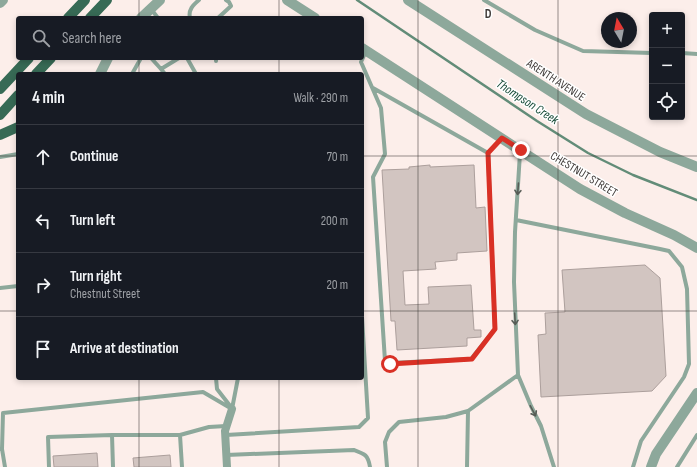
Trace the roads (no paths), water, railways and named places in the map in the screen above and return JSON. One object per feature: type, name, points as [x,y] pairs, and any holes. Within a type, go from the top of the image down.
[{"type":"main road","points":[[70,16],[85,0]]},
{"type":"main road","points":[[92,16],[107,0]]},
{"type":"main road","points":[[0,89],[27,60]]},
{"type":"main road","points":[[38,72],[46,65]]},
{"type":"main road","points":[[0,115],[16,97]]},
{"type":"main road","points":[[0,135],[16,128]]},
{"type":"street","points":[[0,3],[3,0]]},
{"type":"street","points":[[142,16],[160,0]]},
{"type":"street","points":[[287,0],[312,16]]},
{"type":"street","name":"ARENTH AVENUE","points":[[408,0],[586,114],[660,152],[697,167]]},
{"type":"street","name":"CHESTNUT STREET","points":[[364,50],[580,189],[625,213],[674,235],[697,248]]},
{"type":"street","points":[[101,72],[107,60]]},
{"type":"street","points":[[651,467],[656,454],[697,393]]},
{"type":"street","points":[[227,467],[226,431],[232,409]]},
{"type":"lane","points":[[190,16],[191,9],[199,0]]},
{"type":"lane","points":[[220,16],[231,6],[226,0]]},
{"type":"lane","points":[[484,0],[535,30],[583,51],[649,53]]},
{"type":"lane","points":[[151,9],[156,16]]},
{"type":"lane","points":[[685,53],[697,54]]},
{"type":"lane","points":[[133,72],[140,60]]},
{"type":"lane","points":[[153,60],[163,72]]},
{"type":"lane","points":[[161,69],[176,60]]},
{"type":"lane","points":[[188,60],[195,72]]},
{"type":"lane","points":[[362,60],[381,108],[385,154],[373,177],[385,361],[390,364],[472,359],[495,329],[488,153],[502,138]]},
{"type":"lane","points":[[373,88],[488,153]]},
{"type":"lane","points":[[521,150],[516,220],[514,282],[518,375],[541,426],[554,467]]},
{"type":"lane","points":[[0,156],[16,154]]},
{"type":"lane","points":[[516,220],[660,249],[669,252],[682,267],[687,289],[689,364],[684,377],[641,441],[633,467]]},
{"type":"lane","points":[[0,288],[16,286]]},
{"type":"lane","points":[[50,467],[48,437],[180,435],[209,427],[226,431],[359,427],[368,418],[364,351]]},
{"type":"lane","points":[[387,467],[385,442],[389,432],[399,422],[446,418],[468,411],[518,375]]},
{"type":"lane","points":[[216,380],[217,388],[232,409]]},
{"type":"lane","points":[[232,409],[238,380]]},
{"type":"lane","points":[[4,467],[1,449],[3,413],[203,392],[232,409]]},
{"type":"lane","points":[[467,467],[468,411]]},
{"type":"lane","points":[[112,435],[113,467]]},
{"type":"lane","points":[[180,435],[182,467]]},
{"type":"lane","points":[[677,467],[697,435]]},
{"type":"lane","points":[[226,456],[354,450],[364,453],[369,460],[370,467]]},
{"type":"waterway","name":"Thompson Creek","points":[[357,0],[537,121],[588,153],[633,175],[697,200]]}]
